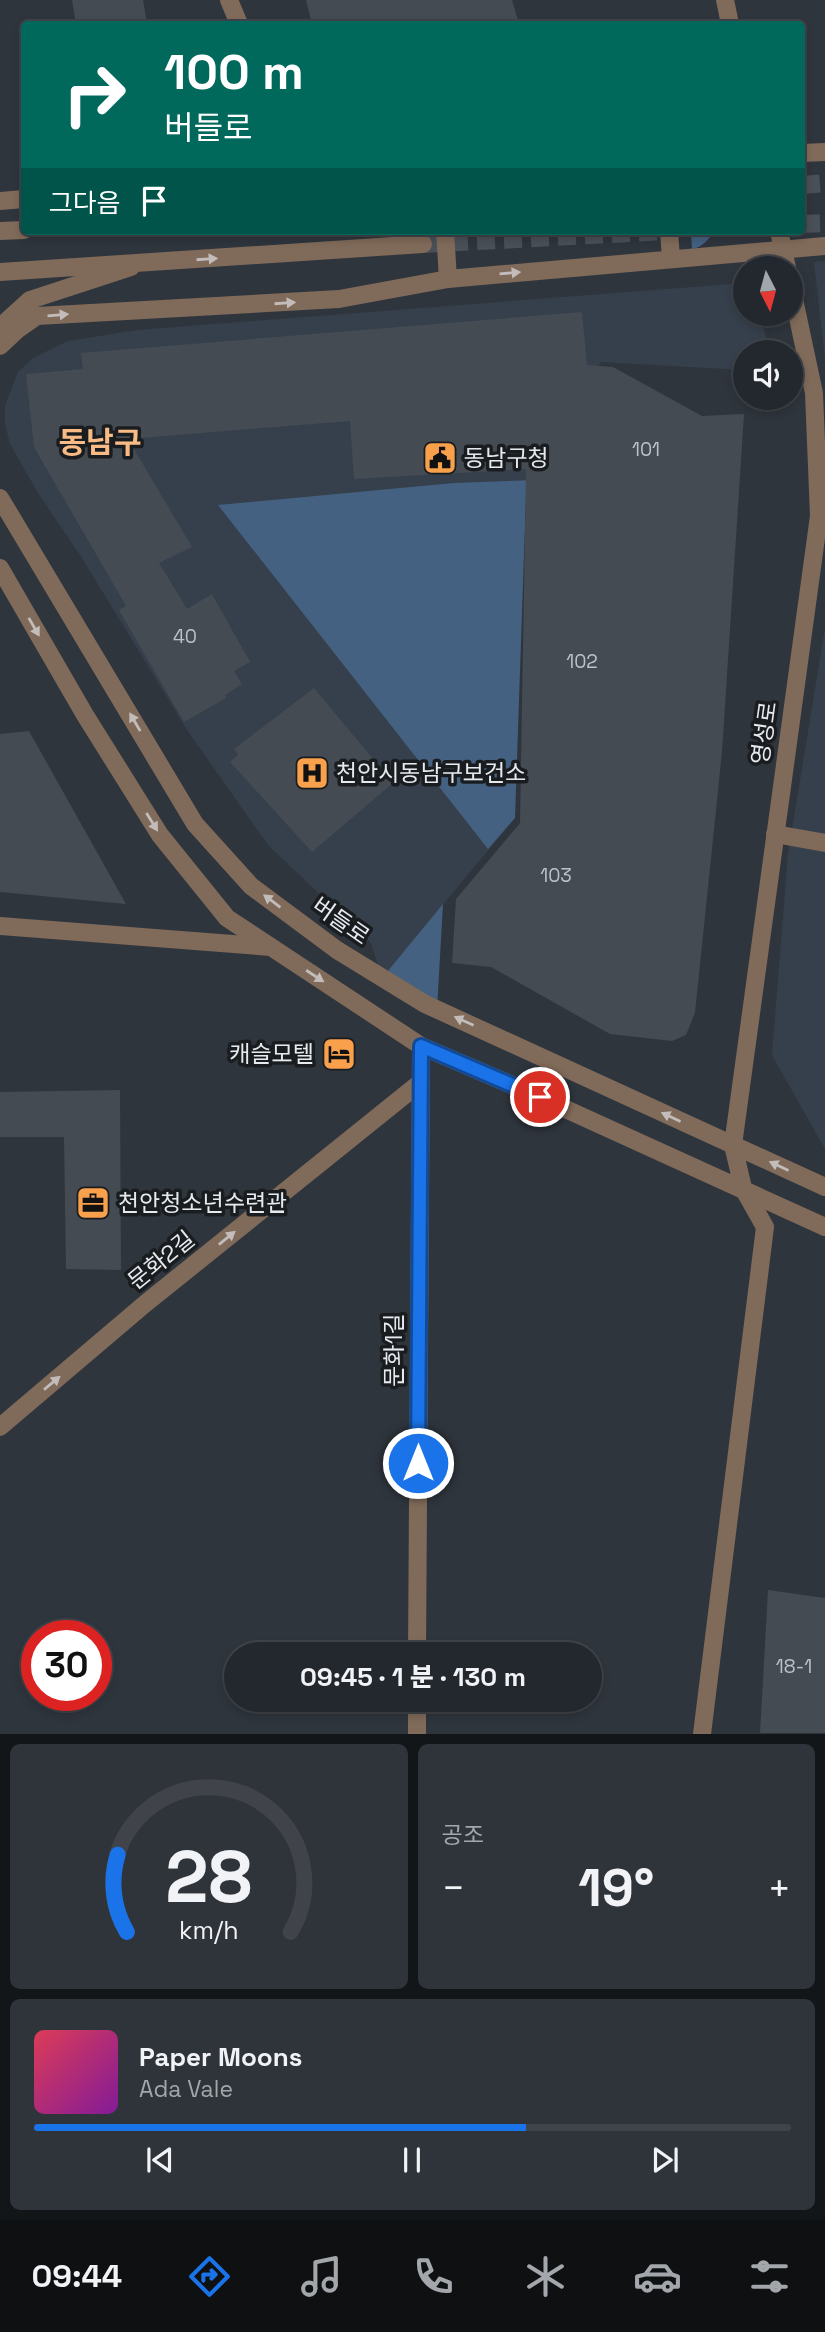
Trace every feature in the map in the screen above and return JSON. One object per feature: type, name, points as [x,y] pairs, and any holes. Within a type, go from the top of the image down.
[{"type":"street","points":[[229,0],[238,21]]},
{"type":"street","points":[[724,0],[729,21]]},
{"type":"street","points":[[805,153],[825,152]]},
{"type":"street","points":[[0,201],[21,199]]},
{"type":"street","points":[[0,231],[21,230]]},
{"type":"street","points":[[446,235],[454,278]]},
{"type":"street","points":[[454,278],[457,235]]},
{"type":"street","points":[[669,235],[671,260]]},
{"type":"street","points":[[780,235],[784,256]]},
{"type":"street","points":[[0,272],[423,244]]},
{"type":"street","points":[[0,346],[37,316],[339,299],[454,278],[825,246]]},
{"type":"street","points":[[0,327],[30,300],[139,264]]},
{"type":"street","name":"영성로","points":[[702,1734],[765,1227],[743,1188],[733,1145],[819,516],[820,393],[802,326]]},
{"type":"street","name":"버들로","points":[[0,498],[195,824],[251,886],[337,950],[425,1004],[825,1187]]},
{"type":"street","points":[[0,568],[85,715],[160,835],[227,918],[421,1046],[825,1227]]},
{"type":"street","points":[[775,834],[825,843]]},
{"type":"street","points":[[0,926],[271,947]]},
{"type":"street","name":"문화1길","points":[[417,1642],[421,1046]]},
{"type":"street","name":"문화2길","points":[[0,1427],[146,1303],[421,1082]]},
{"type":"street","points":[[417,1712],[417,1734]]},
{"type":"shaded area","points":[[691,235],[711,235],[705,243],[692,249]]},
{"type":"shaded area","points":[[825,261],[825,359],[814,262]]},
{"type":"shaded area","points":[[733,284],[733,326],[762,326],[767,340],[733,340],[733,369],[601,362],[520,494],[515,818],[382,978],[371,943],[268,845],[187,730],[10,444],[5,424],[5,406],[18,372],[33,358],[68,341],[138,330]]},
{"type":"shaded area","points":[[535,480],[526,495],[515,818],[488,849],[218,505],[454,483]]},
{"type":"shaded area","points":[[825,628],[825,1149],[772,1055],[788,854]]},
{"type":"shaded area","points":[[443,904],[437,1009],[382,978]]},
{"type":"building","points":[[72,0],[143,0],[146,21],[76,21]]},
{"type":"building","points":[[306,0],[512,0],[518,21],[311,21]]},
{"type":"building","points":[[582,312],[587,365],[613,367],[702,416],[744,414],[722,752],[695,1013],[686,1035],[672,1041],[610,1034],[491,967],[452,963],[456,899],[520,823],[526,469],[354,479],[350,421],[128,439],[192,547],[159,563],[187,609],[212,594],[250,662],[234,671],[242,684],[225,695],[226,698],[184,722],[119,610],[126,606],[34,447],[26,374],[83,369],[81,353]]},
{"type":"building","name":"천안시동남구보건소","points":[[314,688],[393,783],[312,852],[230,762],[238,755],[234,749]]},
{"type":"building","points":[[29,731],[126,904],[0,892],[0,734]]},
{"type":"building","name":"천안청소년수련관","points":[[120,1090],[121,1270],[66,1269],[64,1137],[0,1137],[0,1092]]},
{"type":"building","points":[[768,1590],[825,1598],[825,1733],[760,1733]]},
{"type":"tunnel","points":[[805,185],[825,183]]},
{"type":"tunnel","points":[[805,224],[825,223]]},
{"type":"tunnel","points":[[423,244],[592,235]]},
{"type":"place","name":"동남구청","points":[[440,458]]},
{"type":"place","name":"천안시동남구보건소","points":[[312,773]]},
{"type":"place","name":"캐슬모텔","points":[[339,1054]]},
{"type":"place","name":"천안청소년수련관","points":[[93,1203]]},
{"type":"district","name":"동남구","points":[[100,443]]},
{"type":"route","points":[[418,1463],[421,1046],[540,1097]]}]
